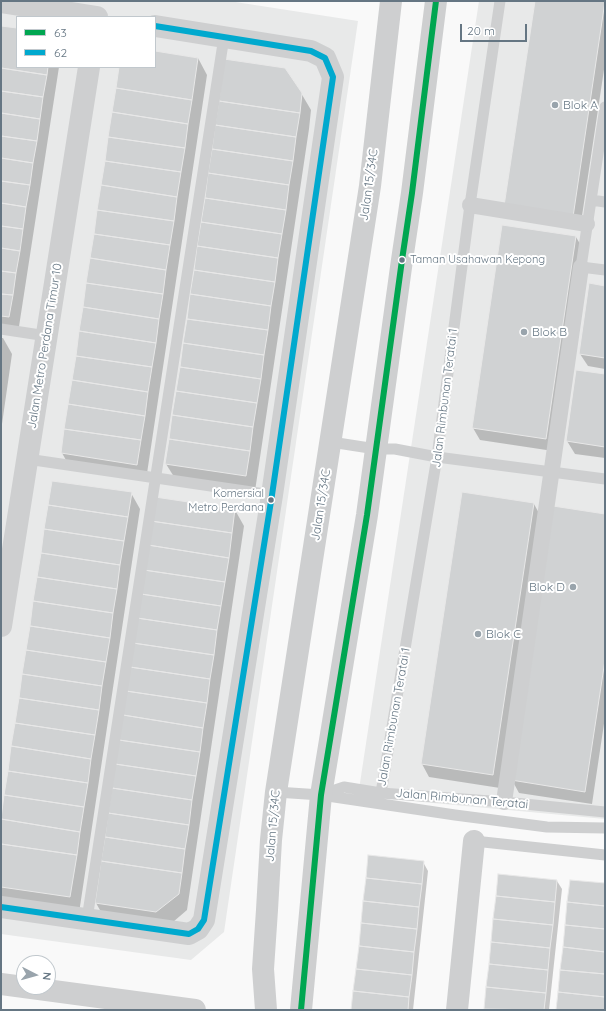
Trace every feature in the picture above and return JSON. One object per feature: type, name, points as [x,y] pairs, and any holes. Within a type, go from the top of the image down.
[{"type":"street","points":[[97,16],[100,1]]},
{"type":"street","name":"Jalan 15/34C","points":[[266,1010],[263,969],[271,840],[276,792],[370,186],[391,1]]},
{"type":"street","points":[[301,1010],[321,795],[367,515],[412,193],[436,1]]},
{"type":"street","points":[[1,2],[91,16]]},
{"type":"street","points":[[1,907],[188,934],[198,929],[204,920],[272,495],[333,77],[325,58],[311,51],[156,26]]},
{"type":"street","name":"Jalan Metro Perdana Timur 10","points":[[1,626],[4,583],[27,459],[89,68]]},
{"type":"street","points":[[470,205],[587,224]]},
{"type":"street","points":[[504,802],[581,266]]},
{"type":"street","points":[[457,1010],[474,842]]},
{"type":"street","points":[[1,984],[195,1010]]},
{"type":"lane","name":"Jalan Rimbunan Teratai 1","points":[[381,793],[437,457],[470,205],[500,1]]},
{"type":"lane","points":[[87,919],[224,37]]},
{"type":"lane","points":[[605,107],[581,266],[605,270]]},
{"type":"lane","points":[[591,200],[605,202]]},
{"type":"lane","points":[[1,329],[47,336]]},
{"type":"lane","points":[[331,442],[376,449],[395,449],[437,457],[605,479]]},
{"type":"lane","points":[[27,459],[272,495]]},
{"type":"lane","name":"Jalan Rimbunan Teratai","points":[[321,795],[344,787],[381,793],[504,802],[605,812]]},
{"type":"lane","points":[[276,792],[321,795],[547,827],[605,828]]},
{"type":"lane","points":[[474,842],[605,855]]},
{"type":"shaded area","points":[[1,1],[229,1],[358,21],[224,932],[191,960],[1,934]]},
{"type":"shaded area","points":[[479,1],[605,1],[605,819],[358,796]]},
{"type":"building","name":"Blok A","points":[[535,1],[605,1],[573,217],[504,206]]},
{"type":"building","points":[[1,26],[16,28],[16,68],[48,68],[47,75],[1,68]]},
{"type":"building","points":[[156,51],[198,58],[192,100],[116,88],[119,68],[156,68]]},
{"type":"building","points":[[224,59],[285,68],[302,93],[300,113],[219,101]]},
{"type":"building","points":[[1,68],[47,75],[43,97],[1,91]]},
{"type":"building","points":[[116,88],[192,100],[188,124],[112,112]]},
{"type":"building","points":[[1,91],[43,97],[40,119],[1,113]]},
{"type":"building","points":[[219,101],[300,113],[296,137],[215,125]]},
{"type":"building","points":[[112,112],[188,124],[185,148],[108,137]]},
{"type":"building","points":[[1,113],[40,119],[37,141],[1,136]]},
{"type":"building","points":[[215,125],[296,137],[293,161],[212,149]]},
{"type":"building","points":[[1,136],[37,141],[33,163],[1,158]]},
{"type":"building","points":[[108,137],[185,148],[181,172],[105,161]]},
{"type":"building","points":[[212,149],[293,161],[289,185],[208,173]]},
{"type":"building","points":[[1,158],[33,163],[30,185],[1,181]]},
{"type":"building","points":[[105,161],[181,172],[177,197],[101,185]]},
{"type":"building","points":[[208,173],[289,185],[286,210],[205,198]]},
{"type":"building","points":[[1,181],[30,185],[26,207],[1,203]]},
{"type":"building","points":[[101,185],[177,197],[174,221],[97,210]]},
{"type":"building","points":[[205,198],[286,210],[282,234],[201,222]]},
{"type":"building","points":[[1,203],[26,207],[23,229],[1,226]]},
{"type":"building","points":[[97,210],[174,221],[170,245],[94,234]]},
{"type":"building","points":[[201,222],[282,234],[278,258],[197,246]]},
{"type":"building","name":"Blok B","points":[[502,225],[576,236],[546,439],[472,428]]},
{"type":"building","points":[[1,226],[23,229],[20,251],[1,248]]},
{"type":"building","points":[[94,234],[170,245],[166,270],[90,258]]},
{"type":"building","points":[[197,246],[278,258],[275,282],[194,270]]},
{"type":"building","points":[[1,248],[20,251],[16,273],[1,271]]},
{"type":"building","points":[[90,258],[166,270],[163,294],[86,283]]},
{"type":"building","points":[[194,270],[275,282],[271,306],[190,294]]},
{"type":"building","points":[[1,271],[16,273],[13,295],[1,294]]},
{"type":"building","points":[[86,283],[163,294],[159,319],[83,307]]},
{"type":"building","points":[[589,283],[605,286],[605,358],[579,354]]},
{"type":"building","points":[[1,294],[13,295],[9,317],[1,316]]},
{"type":"building","points":[[190,294],[271,306],[268,330],[187,319]]},
{"type":"building","points":[[83,307],[159,319],[156,343],[79,331]]},
{"type":"building","points":[[187,319],[268,330],[264,355],[183,343]]},
{"type":"building","points":[[79,331],[156,343],[152,367],[76,356]]},
{"type":"building","points":[[183,343],[264,355],[261,379],[180,367]]},
{"type":"building","points":[[76,356],[152,367],[148,392],[72,380]]},
{"type":"building","points":[[180,367],[261,379],[257,403],[176,391]]},
{"type":"building","points":[[576,370],[605,374],[605,447],[566,441]]},
{"type":"building","points":[[72,380],[148,392],[145,416],[68,404]]},
{"type":"building","points":[[176,391],[257,403],[253,427],[172,415]]},
{"type":"building","points":[[68,404],[145,416],[141,440],[64,429]]},
{"type":"building","points":[[172,415],[253,427],[250,451],[169,439]]},
{"type":"building","points":[[64,429],[141,440],[137,465],[61,453]]},
{"type":"building","points":[[169,439],[250,451],[246,476],[165,464]]},
{"type":"building","points":[[52,481],[132,492],[128,517],[48,505]]},
{"type":"building","name":"Blok C","points":[[462,492],[534,503],[493,775],[421,764]]},
{"type":"building","points":[[155,497],[235,509],[232,533],[151,521]]},
{"type":"building","points":[[48,505],[128,517],[124,541],[44,529]]},
{"type":"building","name":"Blok D","points":[[553,506],[605,514],[605,660],[585,792],[511,780]]},
{"type":"building","points":[[151,521],[232,533],[229,558],[148,545]]},
{"type":"building","points":[[44,529],[124,541],[120,565],[41,553]]},
{"type":"building","points":[[148,545],[229,558],[225,582],[144,570]]},
{"type":"building","points":[[41,553],[120,565],[117,589],[37,577]]},
{"type":"building","points":[[144,570],[225,582],[221,606],[141,594]]},
{"type":"building","points":[[37,577],[117,589],[113,613],[33,601]]},
{"type":"building","points":[[141,594],[221,606],[217,630],[137,618]]},
{"type":"building","points":[[33,601],[113,613],[110,638],[30,626]]},
{"type":"building","points":[[137,618],[217,630],[214,655],[133,643]]},
{"type":"building","points":[[30,626],[110,638],[106,662],[26,650]]},
{"type":"building","points":[[133,643],[214,655],[210,679],[130,667]]},
{"type":"building","points":[[26,650],[106,662],[102,686],[22,674]]},
{"type":"building","points":[[130,667],[210,679],[207,703],[126,691]]},
{"type":"building","points":[[22,674],[102,686],[99,710],[19,698]]},
{"type":"building","points":[[126,691],[207,703],[203,728],[123,715]]},
{"type":"building","points":[[19,698],[99,710],[95,735],[15,723]]},
{"type":"building","points":[[123,715],[203,728],[200,752],[119,740]]},
{"type":"building","points":[[15,723],[95,735],[91,759],[11,746]]},
{"type":"building","points":[[119,740],[200,752],[196,776],[115,764]]},
{"type":"building","points":[[11,746],[91,759],[88,783],[8,771]]},
{"type":"building","points":[[115,764],[196,776],[192,800],[112,788]]},
{"type":"building","points":[[8,771],[88,783],[84,807],[4,795]]},
{"type":"building","points":[[112,788],[192,800],[189,825],[108,813]]},
{"type":"building","points":[[4,795],[84,807],[80,832],[1,819]]},
{"type":"building","points":[[108,813],[189,825],[185,849],[105,837]]},
{"type":"building","points":[[1,819],[80,832],[77,855],[1,844]]},
{"type":"building","points":[[105,837],[185,849],[182,873],[101,861]]},
{"type":"building","points":[[1,844],[77,855],[70,897],[1,887]]},
{"type":"building","points":[[368,855],[424,861],[422,884],[366,878]]},
{"type":"building","points":[[101,861],[182,873],[179,894],[156,912],[95,903]]},
{"type":"building","points":[[498,874],[557,880],[555,902],[496,896]]},
{"type":"building","points":[[366,878],[422,884],[419,907],[363,901]]},
{"type":"building","points":[[570,880],[605,883],[605,906],[567,902]]},
{"type":"building","points":[[496,896],[555,902],[553,925],[493,919]]},
{"type":"building","points":[[363,901],[419,907],[417,929],[361,923]]},
{"type":"building","points":[[567,902],[605,906],[605,929],[565,925]]},
{"type":"building","points":[[493,919],[553,925],[550,948],[491,942]]},
{"type":"building","points":[[361,923],[417,929],[414,952],[359,946]]},
{"type":"building","points":[[565,925],[605,929],[605,952],[563,947]]},
{"type":"building","points":[[491,942],[550,948],[548,970],[489,964]]},
{"type":"building","points":[[359,946],[414,952],[412,975],[356,969]]},
{"type":"building","points":[[563,947],[605,952],[605,974],[560,970]]},
{"type":"building","points":[[489,964],[548,970],[546,993],[486,987]]},
{"type":"building","points":[[356,969],[412,975],[409,997],[353,991]]},
{"type":"building","points":[[560,970],[605,974],[605,997],[558,992]]},
{"type":"building","points":[[486,987],[546,993],[544,1010],[484,1009]]},
{"type":"building","points":[[353,991],[409,997],[408,1010],[351,1010]]},
{"type":"building","points":[[558,992],[605,997],[605,1010],[556,1010]]},
{"type":"transit line","name":"63","points":[[301,1010],[321,795],[367,515],[412,193],[436,1]]},
{"type":"transit line","name":"62","points":[[1,907],[189,934],[198,929],[204,920],[272,495],[333,77],[325,58],[311,51],[156,26]]},
{"type":"place","name":"Blok A","points":[[555,105]]},
{"type":"place","name":"Taman Usahawan Kepong","points":[[402,260]]},
{"type":"place","name":"Blok B","points":[[524,332]]},
{"type":"place","name":"Komersial Metro Perdana","points":[[271,500]]},
{"type":"place","name":"Blok D","points":[[573,587]]},
{"type":"place","name":"Blok C","points":[[478,634]]}]
